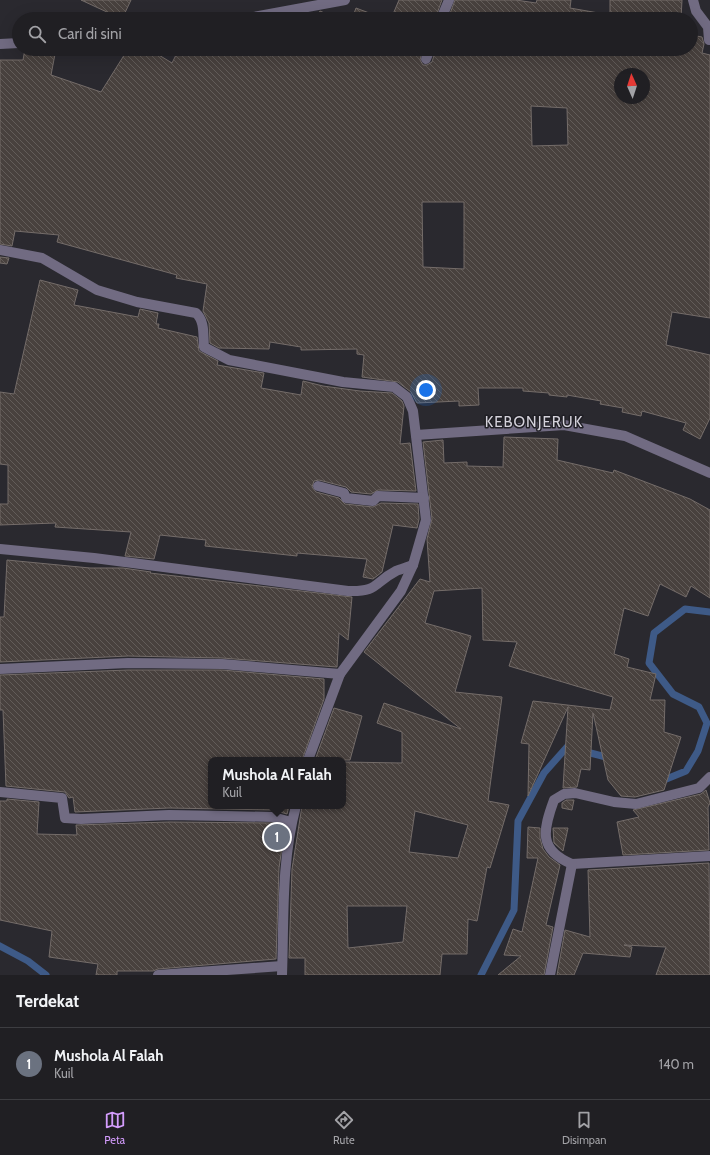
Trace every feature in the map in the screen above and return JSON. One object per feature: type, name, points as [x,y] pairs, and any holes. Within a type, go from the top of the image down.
[{"type":"street","points":[[281,12],[345,0]]},
{"type":"street","points":[[445,12],[449,0]]},
{"type":"street","points":[[693,0],[697,12]]},
{"type":"street","points":[[698,14],[708,27],[709,40]]},
{"type":"street","points":[[0,44],[12,43]]},
{"type":"street","points":[[0,250],[42,258],[97,290],[138,302],[196,314],[200,317],[202,322],[204,347],[230,360],[343,382],[394,387],[407,397],[413,411],[426,520],[413,566],[401,591],[340,674],[309,757]]},
{"type":"street","points":[[416,435],[564,425],[625,436],[710,472]]},
{"type":"street","points":[[318,486],[344,493],[346,498],[373,501],[378,496],[424,498]]},
{"type":"street","points":[[0,549],[102,559],[362,592],[374,588],[396,571],[413,566]]},
{"type":"street","points":[[0,669],[128,663],[222,664],[340,674]]},
{"type":"street","points":[[710,777],[699,788],[636,804],[614,802],[575,793],[564,794],[554,800],[545,824],[545,839],[558,858],[572,864],[710,856]]},
{"type":"street","points":[[0,792],[62,798],[65,818],[81,819],[170,815],[273,817],[291,822]]},
{"type":"street","points":[[158,975],[282,970],[286,853],[291,822],[295,809]]},
{"type":"street","points":[[550,975],[572,864]]},
{"type":"building","points":[[81,0],[131,0],[125,12],[107,12]]},
{"type":"building","points":[[399,0],[442,0],[438,12],[394,12]]},
{"type":"building","points":[[455,0],[516,0],[536,3],[537,0],[571,0],[570,8],[593,12],[451,12]]},
{"type":"building","points":[[610,0],[682,0],[681,12],[610,12]]},
{"type":"building","points":[[356,8],[367,12],[355,12]]},
{"type":"building","points":[[698,36],[702,37],[704,44],[702,53],[710,55],[710,318],[672,312],[666,345],[710,355],[710,418],[700,439],[683,430],[686,423],[642,411],[641,416],[622,412],[623,408],[600,404],[601,401],[567,395],[567,397],[549,395],[549,393],[523,391],[523,388],[478,388],[479,405],[459,406],[459,401],[417,403],[411,392],[398,382],[362,377],[364,355],[357,354],[357,349],[301,350],[301,347],[270,342],[269,349],[219,348],[210,343],[209,323],[203,311],[207,284],[176,278],[177,275],[57,242],[59,235],[15,231],[12,246],[0,244],[0,60],[23,60],[24,56],[55,56],[51,75],[101,92],[124,56],[160,56],[172,63],[176,56],[421,56],[420,60],[423,65],[427,65],[432,62],[434,56],[698,56]],"holes":[[[531,106],[567,108],[568,145],[532,146]],[[422,202],[464,202],[464,269],[423,267]]]},
{"type":"building","points":[[0,257],[9,258],[7,264],[0,263]]},
{"type":"building","points":[[40,280],[78,290],[74,305],[138,317],[140,309],[158,313],[156,324],[159,324],[158,328],[197,337],[199,351],[218,361],[217,365],[264,373],[261,388],[301,395],[303,381],[323,386],[360,391],[392,393],[402,401],[404,406],[400,444],[410,443],[416,491],[378,490],[371,494],[351,492],[346,487],[319,480],[314,481],[312,487],[316,492],[339,498],[345,504],[373,507],[381,503],[418,504],[419,519],[417,528],[393,525],[382,572],[373,579],[363,577],[367,559],[297,553],[297,556],[205,546],[206,540],[160,535],[154,559],[125,556],[131,532],[55,527],[56,523],[0,525],[0,504],[8,504],[8,465],[0,464],[0,392],[14,394]]},
{"type":"building","points":[[504,437],[558,439],[557,460],[613,473],[614,470],[690,499],[710,510],[710,598],[691,586],[686,597],[660,584],[648,616],[624,608],[614,654],[629,659],[627,667],[656,674],[650,700],[665,700],[664,732],[681,737],[664,790],[635,797],[621,796],[608,780],[593,713],[590,770],[581,769],[577,787],[563,788],[568,707],[528,796],[529,744],[521,743],[533,701],[610,710],[613,697],[509,666],[517,642],[483,640],[482,588],[434,591],[425,623],[471,636],[455,692],[502,697],[488,801],[509,805],[490,868],[487,867],[477,921],[468,919],[467,954],[442,954],[440,975],[305,975],[305,958],[289,958],[292,869],[302,809],[346,809],[346,762],[402,763],[402,732],[377,723],[384,703],[461,729],[364,652],[420,579],[430,582],[427,539],[432,519],[423,442],[443,440],[444,463],[467,462],[467,466],[503,467]],"holes":[[[415,811],[468,825],[458,858],[409,852]],[[347,906],[407,906],[403,942],[348,948]]]},
{"type":"building","points":[[7,560],[90,568],[123,568],[151,572],[150,573],[352,597],[348,640],[339,633],[337,667],[222,658],[128,656],[0,662],[0,617],[4,617]]},
{"type":"building","points":[[128,670],[222,670],[324,679],[324,699],[303,757],[208,757],[208,809],[169,808],[75,812],[73,797],[69,798],[65,792],[6,786],[3,710],[0,710],[0,675]]},
{"type":"building","points":[[334,708],[362,716],[350,760],[346,760],[346,757],[316,757]]},
{"type":"building","points":[[706,790],[710,803],[708,807],[709,850],[623,855],[617,822],[639,817],[633,810],[701,794]]},
{"type":"building","points":[[7,799],[39,802],[37,834],[77,835],[76,825],[169,822],[272,823],[285,827],[279,868],[276,959],[158,969],[153,971],[117,971],[117,975],[96,975],[98,964],[49,957],[52,931],[0,920],[0,801],[7,801]]},
{"type":"building","points":[[566,800],[574,800],[572,810],[562,808],[562,803]]},
{"type":"building","points":[[221,809],[288,809],[287,814],[273,810]]},
{"type":"building","points":[[528,827],[540,828],[540,838],[543,849],[549,857],[560,865],[546,925],[553,927],[544,975],[498,975],[521,956],[504,955],[513,929],[522,932],[538,858],[527,858]]},
{"type":"building","points":[[553,828],[568,828],[563,851],[554,843]]},
{"type":"building","points":[[709,863],[710,975],[656,975],[666,947],[624,945],[632,947],[630,957],[583,953],[574,975],[557,975],[565,930],[590,937],[588,870]]},
{"type":"waterway","points":[[659,782],[686,771],[698,751],[707,723],[699,707],[673,694],[649,663],[654,633],[685,609],[710,612]]},
{"type":"waterway","points":[[481,975],[514,910],[518,821],[544,773],[567,747],[610,758]]},
{"type":"waterway","points":[[0,946],[28,961],[46,975]]},
{"type":"place","name":"Mushola Al Falah","points":[[277,837]]},
{"type":"district","name":"KEBONJERUK","points":[[534,422]]}]
